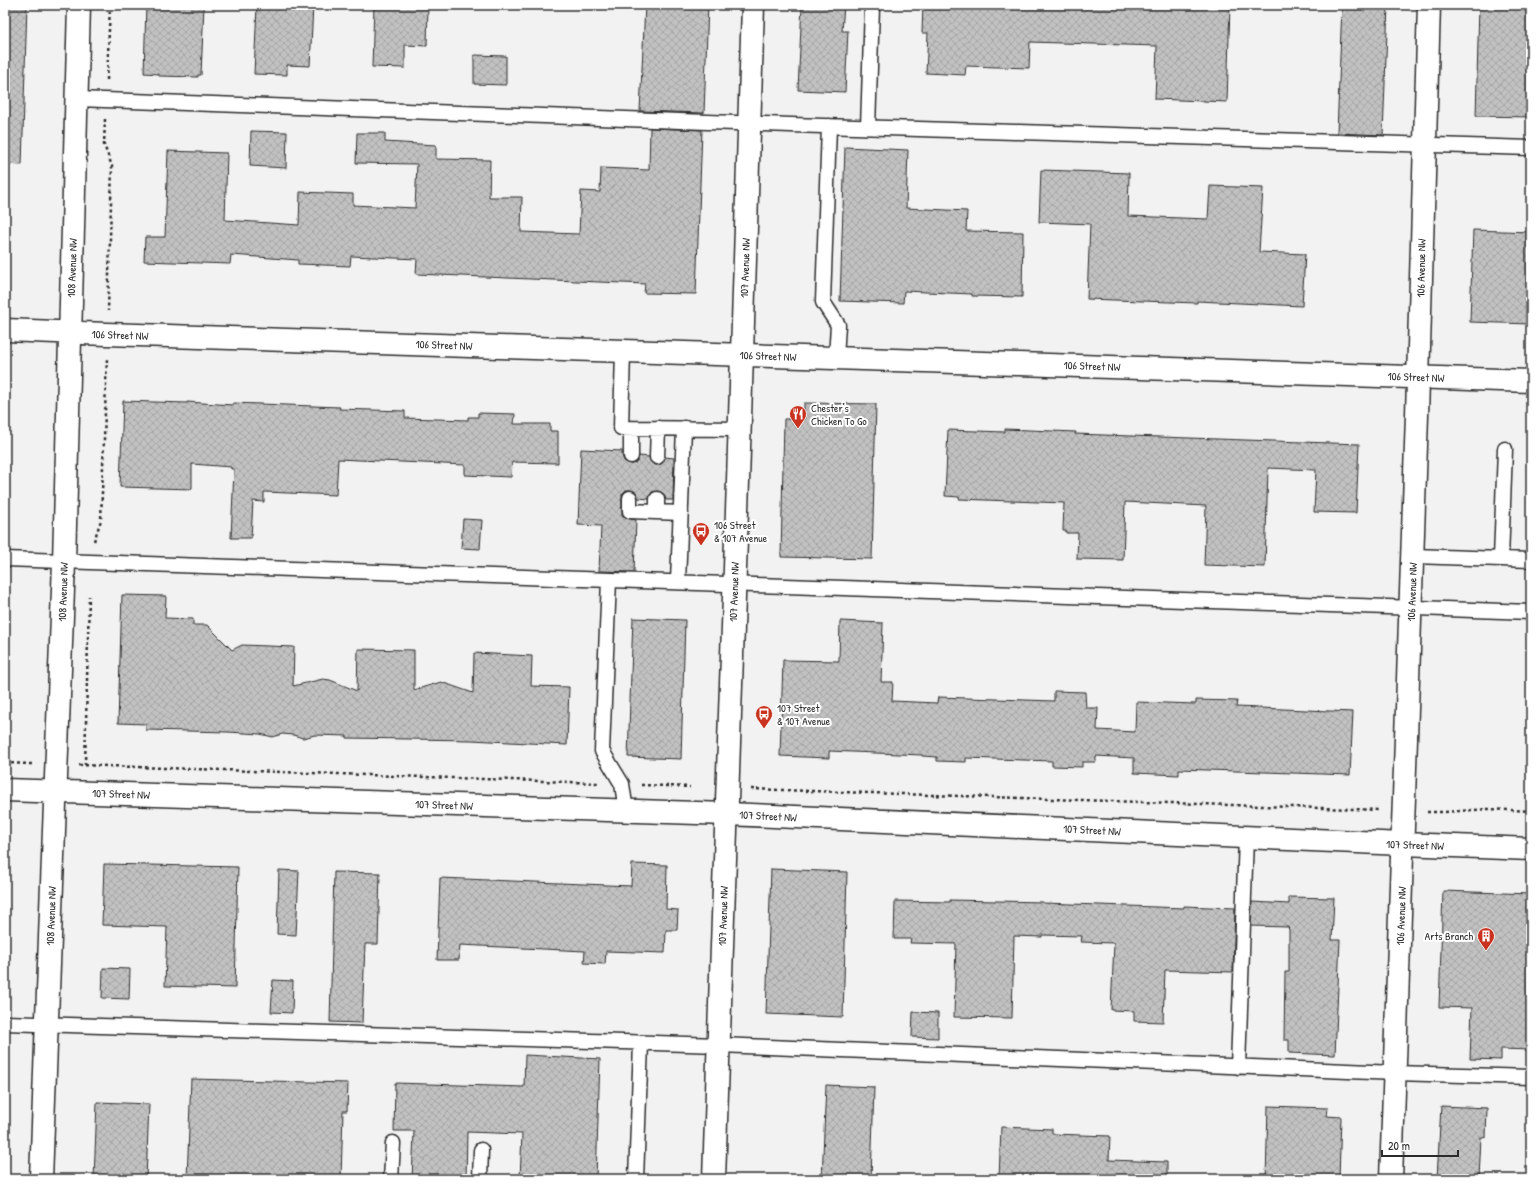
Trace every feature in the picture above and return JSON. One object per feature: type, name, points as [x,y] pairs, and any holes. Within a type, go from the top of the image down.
[{"type":"street","name":"108 Avenue NW","points":[[41,1179],[64,562],[79,5]]},
{"type":"street","name":"107 Avenue NW","points":[[714,1179],[753,5]]},
{"type":"street","name":"106 Avenue NW","points":[[1391,1179],[1413,556],[1429,5]]},
{"type":"street","name":"106 Street NW","points":[[5,330],[1531,381]]},
{"type":"street","name":"107 Street NW","points":[[5,790],[727,814],[1531,849]]},
{"type":"lane","points":[[868,127],[872,7]]},
{"type":"lane","points":[[77,99],[829,126],[1531,148]]},
{"type":"lane","points":[[829,126],[823,302],[838,326],[836,358]]},
{"type":"lane","points":[[623,351],[621,428],[739,429]]},
{"type":"lane","points":[[631,428],[631,456]]},
{"type":"lane","points":[[657,457],[658,428]]},
{"type":"lane","points":[[678,582],[684,428]]},
{"type":"lane","points":[[1501,559],[1505,449]]},
{"type":"lane","points":[[630,498],[630,511],[656,506],[681,513]]},
{"type":"lane","points":[[1413,556],[1531,560]]},
{"type":"lane","points":[[5,559],[1531,612]]},
{"type":"lane","points":[[609,580],[602,751],[622,784],[626,811]]},
{"type":"lane","points":[[1238,1067],[1246,837]]},
{"type":"lane","points":[[5,1023],[719,1045],[1238,1067],[1531,1077]]},
{"type":"lane","points":[[636,1179],[640,1043]]},
{"type":"lane","points":[[391,1179],[393,1143]]},
{"type":"lane","points":[[480,1179],[481,1150]]},
{"type":"path","points":[[85,765],[90,562],[91,550],[101,520],[112,166],[104,145],[110,5]]},
{"type":"path","points":[[5,763],[1404,811],[1444,812],[1488,809],[1531,811]]},
{"type":"building","points":[[5,5],[27,5],[22,165],[5,164]]},
{"type":"building","points":[[146,5],[204,5],[201,75],[198,75],[198,77],[159,76],[159,74],[144,73]]},
{"type":"building","points":[[257,5],[313,5],[310,66],[287,65],[287,75],[254,74]]},
{"type":"building","points":[[374,5],[428,5],[427,46],[405,45],[405,68],[372,67]]},
{"type":"building","points":[[645,5],[708,5],[704,113],[640,111]]},
{"type":"building","points":[[802,5],[844,5],[842,31],[848,31],[845,92],[798,90]]},
{"type":"building","points":[[923,5],[1230,5],[1227,102],[1155,99],[1157,46],[1030,42],[1029,68],[966,66],[965,75],[926,73],[928,33],[922,33]]},
{"type":"building","points":[[1342,5],[1388,5],[1383,135],[1337,133]]},
{"type":"building","points":[[1479,5],[1531,5],[1531,117],[1476,116]]},
{"type":"building","points":[[474,55],[506,56],[506,85],[474,84]]},
{"type":"building","points":[[650,128],[702,130],[696,294],[644,293],[645,284],[416,274],[417,259],[351,256],[350,266],[298,264],[298,260],[231,255],[230,264],[144,261],[145,237],[165,237],[168,151],[227,153],[225,220],[299,225],[300,192],[353,194],[353,205],[415,208],[417,164],[356,163],[357,133],[385,133],[385,142],[436,145],[436,159],[490,160],[489,197],[522,197],[521,232],[579,234],[581,191],[600,192],[601,168],[649,170]]},
{"type":"building","points":[[251,131],[287,132],[286,168],[250,166]]},
{"type":"building","points":[[845,147],[908,150],[906,208],[967,211],[966,231],[1023,232],[1022,297],[972,296],[972,294],[904,291],[903,303],[840,301]]},
{"type":"building","points":[[1041,170],[1129,173],[1128,216],[1208,219],[1210,186],[1263,188],[1259,252],[1305,254],[1302,306],[1197,301],[1197,303],[1087,299],[1090,224],[1039,222]]},
{"type":"building","points":[[1473,230],[1531,232],[1531,324],[1470,322]]},
{"type":"building","points":[[123,401],[340,407],[339,409],[405,411],[405,418],[468,420],[468,417],[478,417],[478,413],[515,414],[514,424],[550,424],[550,431],[558,431],[558,463],[512,462],[511,477],[465,475],[465,465],[338,459],[336,495],[264,492],[264,502],[253,501],[251,538],[231,538],[234,469],[231,469],[231,467],[192,464],[192,489],[120,487]]},
{"type":"building","points":[[804,403],[876,404],[872,559],[781,557],[784,419],[804,419]]},
{"type":"building","points":[[1005,429],[1076,432],[1075,434],[1359,444],[1356,513],[1314,512],[1316,470],[1268,468],[1265,567],[1204,565],[1206,506],[1125,502],[1123,560],[1077,559],[1078,533],[1066,533],[1066,531],[1063,531],[1064,503],[959,499],[959,497],[945,496],[948,430],[1005,432]]},
{"type":"building","points":[[581,449],[622,451],[624,461],[631,464],[636,463],[639,456],[649,457],[650,461],[656,465],[661,464],[665,457],[674,458],[673,500],[666,500],[664,494],[657,491],[652,492],[649,499],[638,498],[637,493],[630,490],[626,490],[622,494],[622,515],[626,518],[636,520],[634,572],[599,571],[601,526],[578,525]]},
{"type":"building","points":[[463,519],[482,520],[480,549],[461,548]]},
{"type":"building","points":[[122,595],[166,596],[165,618],[193,619],[193,625],[207,625],[232,650],[242,645],[294,647],[293,686],[323,679],[330,680],[357,691],[358,649],[414,650],[414,690],[441,682],[473,693],[474,653],[532,656],[531,686],[569,687],[567,745],[471,740],[347,738],[347,736],[315,735],[303,738],[282,734],[273,737],[260,734],[228,732],[146,730],[146,724],[118,723]]},
{"type":"building","points":[[633,618],[685,620],[681,759],[628,757]]},
{"type":"building","points":[[840,621],[883,623],[881,682],[893,682],[892,701],[937,703],[938,697],[1054,701],[1054,691],[1085,692],[1086,708],[1098,708],[1097,730],[1135,732],[1136,702],[1196,704],[1196,700],[1237,701],[1236,707],[1353,712],[1350,775],[1179,769],[1179,775],[1134,773],[1134,758],[1096,756],[1096,762],[1082,762],[1082,767],[1052,766],[1052,761],[966,758],[966,762],[937,761],[937,757],[922,755],[829,751],[829,758],[780,756],[783,660],[839,661]]},
{"type":"building","points":[[104,864],[238,867],[235,988],[165,986],[167,927],[102,925]]},
{"type":"building","points":[[632,864],[667,865],[666,909],[678,910],[677,930],[666,930],[665,953],[606,951],[605,964],[584,963],[585,951],[460,945],[459,960],[437,960],[440,878],[631,886]]},
{"type":"building","points":[[771,869],[847,872],[843,1017],[766,1014]]},
{"type":"building","points":[[279,870],[299,871],[296,935],[277,934]]},
{"type":"building","points":[[334,872],[380,873],[378,944],[365,944],[362,1023],[330,1022]]},
{"type":"building","name":"Arts Branch","points":[[1443,891],[1531,894],[1531,1050],[1501,1049],[1501,1060],[1470,1059],[1472,1008],[1439,1007]]},
{"type":"building","points":[[1289,897],[1334,898],[1332,940],[1340,940],[1335,1055],[1289,1053],[1289,1040],[1284,1040],[1285,972],[1289,972],[1289,930],[1288,927],[1251,926],[1252,902],[1289,904]]},
{"type":"building","points":[[950,900],[1184,908],[1184,906],[1235,908],[1233,972],[1165,970],[1163,1022],[1134,1021],[1134,1011],[1111,1010],[1114,943],[1081,942],[1082,936],[1014,936],[1012,1018],[954,1017],[956,944],[910,943],[911,939],[894,939],[895,901],[950,902]]},
{"type":"building","points":[[103,968],[130,969],[129,999],[102,998]]},
{"type":"building","points":[[273,980],[293,981],[292,1013],[271,1012]]},
{"type":"building","points":[[913,1012],[938,1013],[938,1038],[912,1037]]},
{"type":"building","points":[[525,1055],[600,1059],[596,1179],[520,1179],[522,1134],[467,1132],[466,1179],[412,1179],[414,1131],[394,1131],[395,1083],[524,1087]]},
{"type":"building","points":[[191,1079],[348,1083],[347,1111],[343,1111],[341,1179],[187,1179]]},
{"type":"building","points":[[826,1085],[874,1087],[871,1179],[822,1179]]},
{"type":"building","points":[[97,1102],[149,1104],[146,1179],[94,1179]]},
{"type":"building","points":[[1268,1106],[1328,1108],[1327,1116],[1341,1117],[1339,1179],[1266,1179]]},
{"type":"building","points":[[1441,1106],[1487,1108],[1486,1138],[1481,1137],[1479,1179],[1437,1179]]},
{"type":"building","points":[[1001,1127],[1052,1129],[1052,1134],[1110,1136],[1109,1160],[1167,1162],[1167,1179],[999,1179]]},
{"type":"place","name":"Chester's Chicken To Go","points":[[798,429]]},
{"type":"place","name":"106 Street & 107 Avenue","points":[[701,546]]},
{"type":"place","name":"107 Street & 107 Avenue","points":[[764,729]]},
{"type":"place","name":"Arts Branch","points":[[1486,951]]}]
